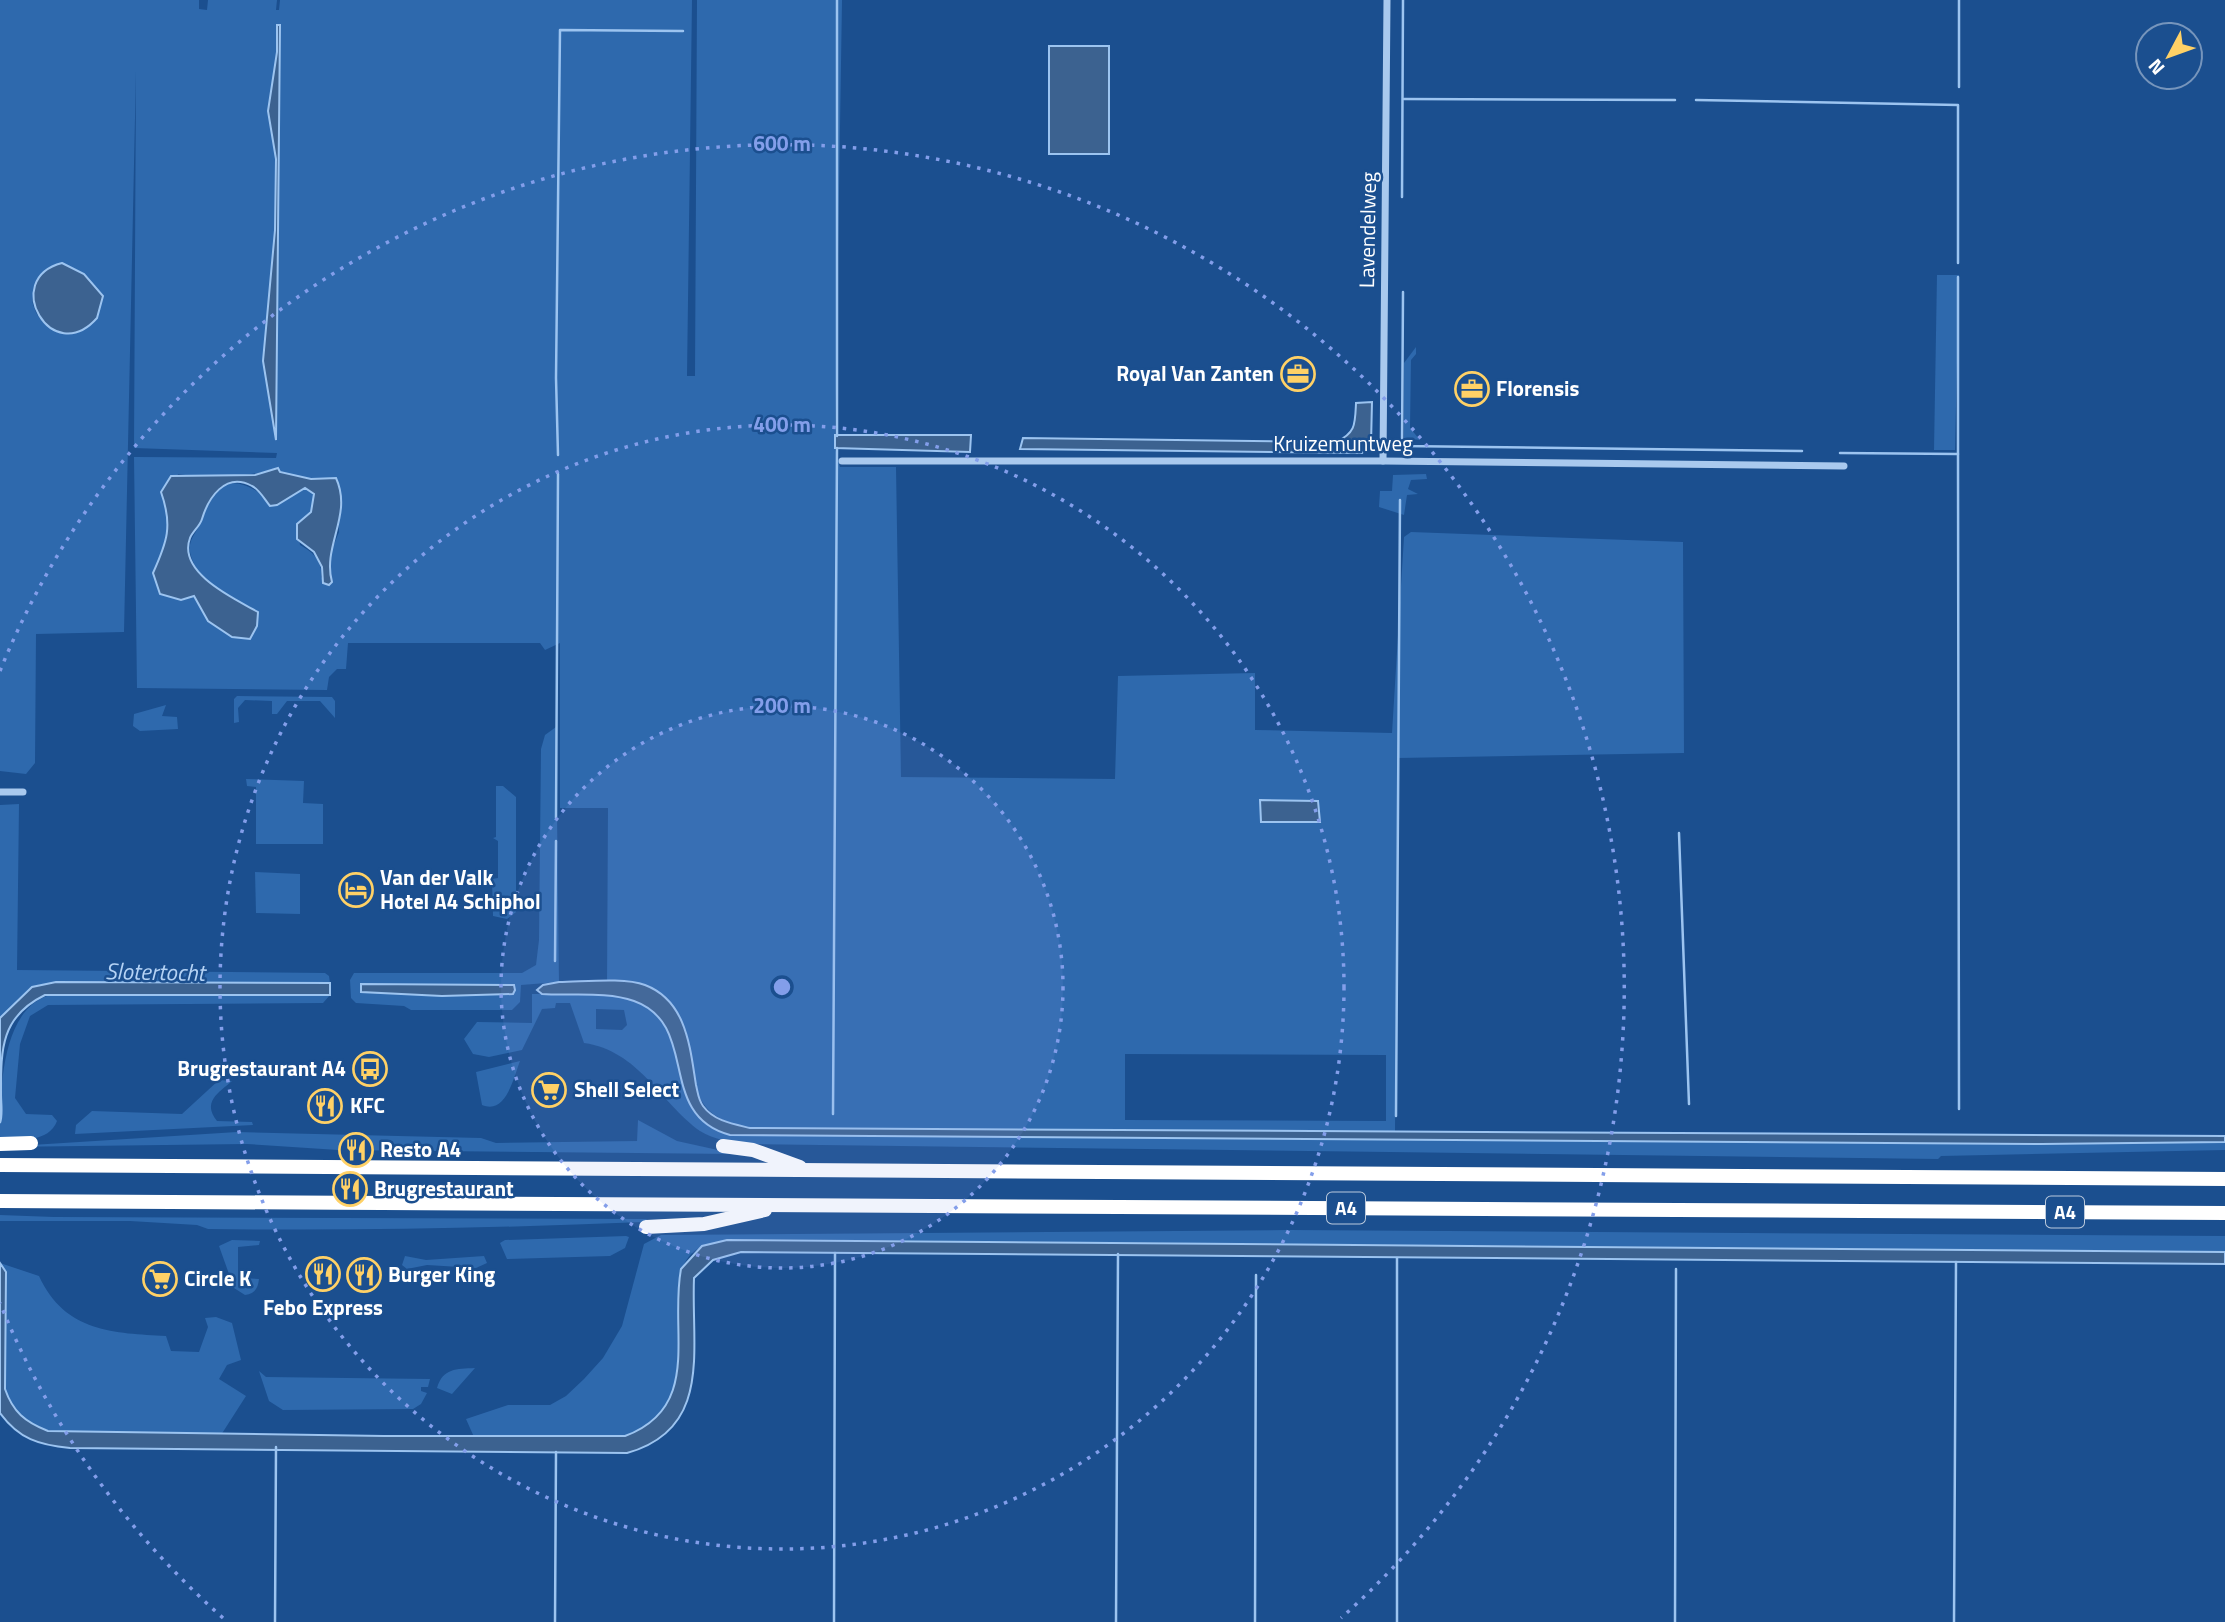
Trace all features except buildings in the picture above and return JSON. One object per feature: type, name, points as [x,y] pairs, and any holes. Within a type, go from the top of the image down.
[{"type":"highway","points":[[0,1144],[31,1143]]},
{"type":"highway","name":"A4","points":[[723,1146],[753,1150],[811,1171]]},
{"type":"highway","name":"A4","points":[[0,1165],[2225,1180]]},
{"type":"highway","name":"A4","points":[[0,1200],[2225,1213]]},
{"type":"highway","name":"A4","points":[[646,1227],[704,1224],[787,1205]]},
{"type":"street","name":"Lavendelweg","points":[[1383,461],[1387,0]]},
{"type":"street","name":"Kruizemuntweg","points":[[842,461],[1383,461],[1844,466]]},
{"type":"street","points":[[0,792],[23,792]]},
{"type":"shaded area","points":[[0,0],[199,0],[199,9],[207,10],[208,0],[277,0],[276,10],[279,10],[280,0],[692,0],[687,376],[695,376],[697,0],[842,0],[835,448],[840,467],[896,467],[901,777],[1115,779],[1118,676],[1255,673],[1255,730],[1392,733],[1404,537],[1411,532],[1683,542],[1684,753],[1398,758],[1395,1131],[750,1128],[729,1122],[714,1115],[698,1094],[686,1030],[630,983],[607,983],[608,808],[560,808],[560,643],[545,650],[540,643],[348,643],[346,669],[337,669],[329,677],[327,690],[137,688],[134,457],[276,458],[277,453],[134,448],[136,71],[124,632],[36,634],[35,763],[26,774],[0,771]],"holes":[[[277,25],[280,25],[276,439],[263,361],[275,230],[276,159],[268,111],[277,52]],[[62,263],[89,281],[99,299],[98,314],[88,326],[73,332],[56,330],[41,320],[32,300],[38,278]],[[277,468],[280,472],[311,479],[336,478],[339,532],[329,557],[329,569],[321,578],[321,567],[316,558],[300,545],[297,524],[311,512],[315,494],[305,488],[277,505],[242,484],[224,486],[216,492],[209,504],[192,538],[190,553],[197,569],[211,585],[258,612],[208,621],[198,599],[153,573],[168,540],[168,511],[178,474],[203,477],[253,474]],[[1260,800],[1318,801],[1320,822],[1261,821]],[[1125,1054],[1386,1055],[1386,1121],[1125,1120]]]},
{"type":"shaded area","points":[[277,25],[280,25],[276,440],[263,361],[275,230],[276,159],[268,111],[277,52]]},
{"type":"shaded area","points":[[1049,46],[1109,46],[1109,154],[1049,154]]},
{"type":"shaded area","points":[[62,263],[84,274],[103,296],[97,318],[80,331],[64,333],[50,327],[39,316],[34,301],[35,286],[44,272]]},
{"type":"shaded area","points":[[1937,275],[1959,275],[1955,450],[1934,450]]},
{"type":"shaded area","points":[[1416,347],[1416,354],[1411,360],[1410,428],[1420,440],[1404,438],[1404,363]]},
{"type":"shaded area","points":[[1372,402],[1371,444],[1362,453],[1020,449],[1023,438],[1336,442],[1351,431],[1356,403]]},
{"type":"shaded area","points":[[835,435],[971,435],[970,452],[835,448]]},
{"type":"shaded area","points":[[278,468],[280,472],[311,479],[336,478],[341,505],[331,556],[332,582],[329,585],[323,583],[322,567],[314,552],[297,539],[297,524],[311,512],[314,494],[305,488],[277,505],[270,506],[252,486],[242,482],[226,485],[213,496],[190,538],[188,551],[192,562],[210,583],[258,612],[257,626],[250,639],[232,637],[208,621],[194,596],[181,600],[160,594],[153,573],[167,534],[167,515],[161,492],[171,476],[255,475]]},
{"type":"shaded area","points":[[1426,474],[1427,479],[1411,480],[1408,489],[1418,494],[1407,495],[1404,515],[1379,507],[1380,491],[1392,491],[1393,475]]},
{"type":"shaded area","points":[[237,696],[332,697],[335,701],[335,718],[320,701],[287,701],[277,714],[272,714],[272,701],[245,700],[238,708],[239,722],[234,723],[234,699]]},
{"type":"shaded area","points":[[166,705],[162,716],[177,717],[178,729],[140,731],[133,726],[134,714]]},
{"type":"shaded area","points":[[556,727],[559,982],[521,985],[520,1002],[512,1010],[411,1010],[404,1006],[356,1003],[351,998],[350,980],[354,973],[522,973],[536,965],[539,940],[541,749],[545,735]],"holes":[[[361,984],[514,985],[513,994],[442,996],[361,992]]]},
{"type":"shaded area","points":[[246,779],[304,781],[303,803],[323,804],[323,844],[256,844],[256,787],[247,786]]},
{"type":"shaded area","points":[[496,786],[503,786],[516,797],[516,912],[507,919],[493,916],[492,879],[498,878],[498,841],[493,838],[496,837]]},
{"type":"shaded area","points":[[1260,800],[1318,801],[1320,822],[1261,822]]},
{"type":"shaded area","points":[[19,804],[17,970],[325,973],[329,976],[330,983],[42,984],[32,987],[0,1018],[0,805]]},
{"type":"shaded area","points":[[255,872],[300,874],[300,914],[256,913]]},
{"type":"shaded area","points":[[626,981],[645,985],[659,992],[670,1002],[684,1027],[698,1096],[703,1106],[718,1118],[750,1128],[2225,1136],[2225,1142],[2041,1144],[730,1135],[707,1124],[693,1109],[684,1090],[667,1029],[654,1013],[623,998],[542,994],[537,990],[543,985],[559,982]]},
{"type":"shaded area","points":[[56,982],[330,983],[330,995],[45,995],[19,1014],[6,1036],[2,1063],[0,1123],[0,1018],[32,987]]},
{"type":"shaded area","points":[[361,984],[514,985],[515,990],[513,994],[442,996],[361,992]]},
{"type":"shaded area","points":[[54,994],[330,995],[323,1003],[48,1005],[30,1016],[20,1044],[15,1098],[26,1114],[52,1115],[57,1121],[53,1128],[40,1136],[0,1141],[3,1076],[13,1032],[36,1001]]},
{"type":"shaded area","points":[[532,994],[599,995],[634,1001],[654,1013],[667,1029],[684,1090],[693,1109],[707,1124],[730,1135],[2041,1144],[2225,1142],[2225,1150],[1941,1156],[1938,1159],[747,1144],[717,1139],[700,1131],[634,1066],[603,1048],[584,1043],[570,1003],[556,1003],[555,1008],[542,1009],[522,1050],[489,1057],[473,1054],[464,1039],[477,1022],[532,1023]],"holes":[[[596,1009],[624,1010],[627,1025],[622,1030],[596,1029]]]},
{"type":"shaded area","points":[[520,1061],[503,1100],[490,1107],[482,1105],[476,1072]]},
{"type":"shaded area","points":[[219,1080],[232,1081],[211,1103],[217,1121],[252,1122],[253,1125],[75,1134],[76,1125],[92,1111],[182,1114]]},
{"type":"shaded area","points":[[638,1120],[677,1141],[736,1154],[338,1150],[247,1144],[0,1147],[237,1132],[481,1138],[496,1143],[637,1141]]},
{"type":"shaded area","points":[[0,1215],[647,1219],[644,1222],[535,1226],[263,1230],[208,1229],[197,1225],[130,1221],[0,1221]]},
{"type":"shaded area","points":[[1288,1230],[2225,1236],[2225,1252],[738,1239],[701,1247],[686,1262],[679,1283],[677,1369],[671,1396],[656,1419],[628,1435],[575,1440],[474,1437],[466,1419],[508,1405],[550,1405],[566,1396],[603,1358],[622,1326],[644,1244],[661,1235]]},
{"type":"shaded area","points":[[629,1237],[625,1248],[610,1256],[507,1259],[500,1243],[505,1240]]},
{"type":"shaded area","points":[[232,1240],[260,1241],[259,1245],[238,1247],[238,1278],[259,1279],[255,1290],[245,1295],[234,1288],[219,1246]]},
{"type":"shaded area","points":[[727,1240],[2225,1252],[2225,1264],[741,1252],[713,1260],[694,1278],[694,1358],[692,1383],[685,1406],[673,1426],[654,1442],[627,1453],[70,1448],[49,1445],[22,1435],[0,1413],[0,1263],[6,1272],[5,1389],[21,1415],[48,1431],[625,1436],[649,1423],[665,1406],[674,1387],[678,1365],[678,1293],[681,1269],[702,1246]]},
{"type":"shaded area","points":[[405,1256],[426,1260],[484,1256],[487,1263],[476,1268],[427,1265],[407,1269],[402,1265]]},
{"type":"shaded area","points":[[0,1263],[39,1276],[50,1295],[77,1319],[110,1331],[166,1336],[171,1351],[199,1352],[208,1327],[205,1318],[216,1317],[232,1323],[241,1360],[227,1365],[219,1379],[246,1396],[221,1435],[63,1433],[43,1429],[20,1415],[5,1389]]},
{"type":"shaded area","points":[[475,1368],[452,1394],[437,1388],[447,1373],[456,1369]]},
{"type":"shaded area","points":[[259,1371],[266,1377],[430,1379],[428,1387],[421,1387],[421,1391],[427,1393],[421,1404],[413,1409],[283,1410],[269,1401]]},
{"type":"waterway","points":[[837,0],[837,436]]},
{"type":"waterway","points":[[1402,197],[1403,0]]},
{"type":"waterway","points":[[1959,0],[1959,87]]},
{"type":"waterway","points":[[558,455],[556,378],[560,30],[683,31]]},
{"type":"waterway","points":[[1404,99],[1675,100]]},
{"type":"waterway","points":[[1696,100],[1958,105],[1958,263]]},
{"type":"waterway","points":[[1958,277],[1958,454]]},
{"type":"waterway","points":[[1403,292],[1402,446],[1802,451]]},
{"type":"waterway","points":[[833,1114],[837,448]]},
{"type":"waterway","points":[[1840,453],[1958,454],[1959,1109]]},
{"type":"waterway","points":[[556,818],[558,474]]},
{"type":"waterway","points":[[1396,1116],[1400,500]]},
{"type":"waterway","points":[[1679,833],[1689,1104]]},
{"type":"waterway","points":[[555,961],[556,841]]},
{"type":"waterway","points":[[834,1622],[835,1253]]},
{"type":"waterway","points":[[1116,1622],[1118,1254]]},
{"type":"waterway","points":[[1397,1258],[1397,1622]]},
{"type":"waterway","points":[[1954,1622],[1956,1262]]},
{"type":"waterway","points":[[1675,1622],[1676,1269]]},
{"type":"waterway","points":[[1255,1622],[1256,1275]]},
{"type":"waterway","points":[[275,1622],[276,1447]]},
{"type":"waterway","points":[[555,1622],[556,1452]]},
{"type":"place","name":"Royal Van Zanten","points":[[1298,374]]},
{"type":"place","name":"Florensis","points":[[1472,389]]},
{"type":"place","name":"Van der Valk Hotel A4 Schiphol","points":[[356,890]]},
{"type":"place","name":"Brugrestaurant A4","points":[[370,1069]]},
{"type":"place","name":"Shell Select","points":[[549,1090]]},
{"type":"place","name":"KFC","points":[[325,1106]]},
{"type":"place","name":"Resto A4","points":[[356,1150]]},
{"type":"place","name":"Brugrestaurant","points":[[350,1189]]},
{"type":"place","name":"Febo Express","points":[[323,1274]]},
{"type":"place","name":"Burger King","points":[[364,1275]]},
{"type":"place","name":"Circle K","points":[[160,1279]]},
{"type":"water label","name":"Slotertocht","points":[[155,972]]}]
